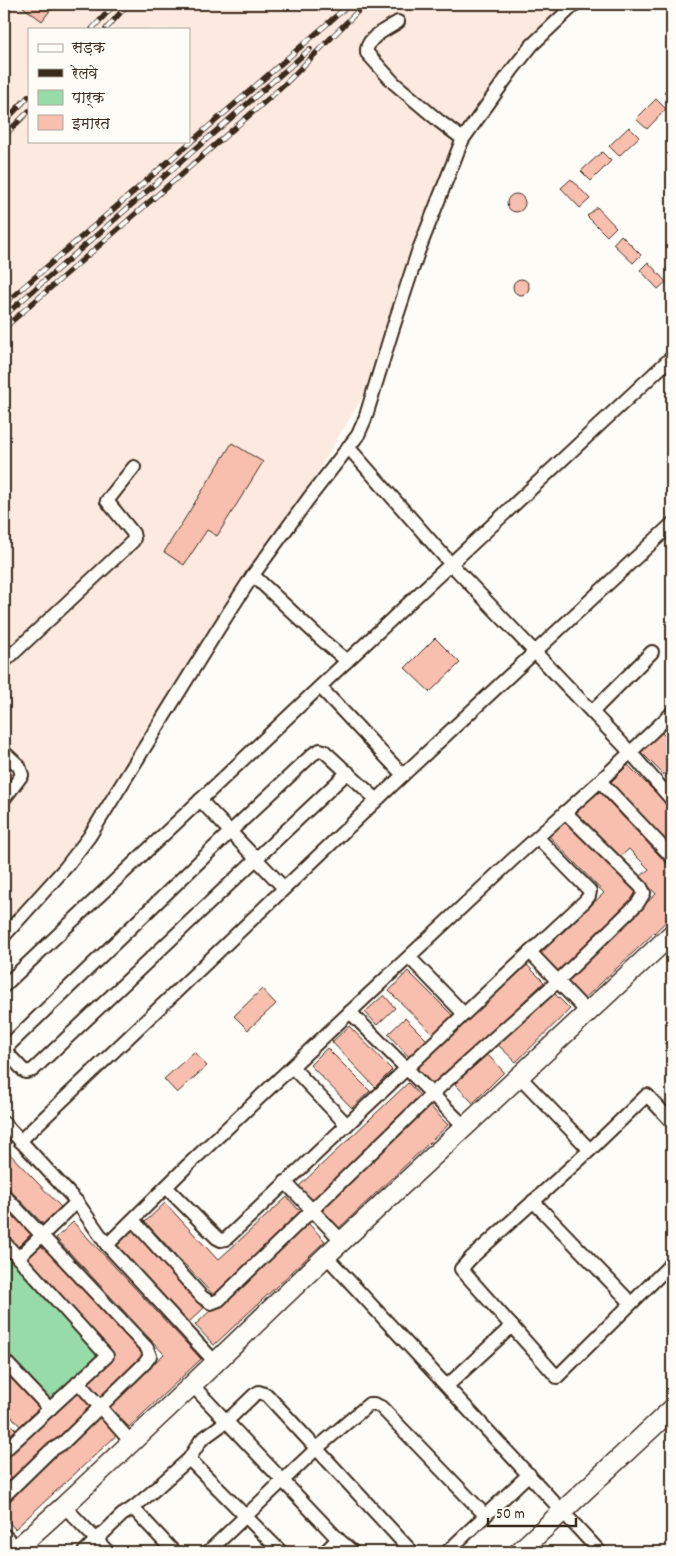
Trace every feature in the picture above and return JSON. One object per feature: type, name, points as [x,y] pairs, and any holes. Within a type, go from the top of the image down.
[{"type":"street","points":[[4,936],[66,867],[89,837],[253,575],[358,435],[365,420],[418,252],[453,161],[464,139],[527,50],[576,4]]},
{"type":"street","points":[[398,22],[372,39],[367,46],[367,53],[394,83],[438,121],[464,139]]},
{"type":"street","points":[[4,986],[347,661],[671,360]]},
{"type":"street","points":[[348,448],[451,564],[630,752],[672,800]]},
{"type":"street","points":[[4,662],[133,541],[133,533],[107,501],[134,467]]},
{"type":"street","points":[[20,1141],[376,799],[672,524]]},
{"type":"street","points":[[253,575],[347,661]]},
{"type":"street","points":[[592,712],[652,652]]},
{"type":"street","points":[[320,687],[403,775]]},
{"type":"street","points":[[107,1245],[409,956],[630,752],[670,720]]},
{"type":"street","points":[[348,772],[33,1070],[24,1071],[9,1055],[5,1050],[17,1038],[230,832],[316,752],[324,751],[348,772],[376,799]]},
{"type":"street","points":[[4,752],[19,766],[22,772],[22,775],[4,799]]},
{"type":"street","points":[[600,781],[672,857]]},
{"type":"street","points":[[200,800],[284,888]]},
{"type":"street","points":[[132,1220],[202,1297],[210,1303],[219,1300],[432,1094],[558,981],[638,903],[644,890],[566,812]]},
{"type":"street","points":[[166,1187],[217,1238],[226,1239],[585,902],[590,891],[538,838]]},
{"type":"street","points":[[11,1545],[64,1506],[326,1256],[672,934]]},
{"type":"street","points":[[530,952],[588,1013]]},
{"type":"street","points":[[409,956],[464,1014]]},
{"type":"street","points":[[350,1012],[465,1128]]},
{"type":"street","points":[[292,1067],[347,1125]]},
{"type":"street","points":[[520,1077],[590,1150]]},
{"type":"street","points":[[672,1122],[647,1095],[461,1269],[557,1377],[672,1262]]},
{"type":"street","points":[[4,1124],[77,1202],[107,1245],[215,1362]]},
{"type":"street","points":[[285,1182],[342,1241]]},
{"type":"street","points":[[4,1195],[150,1352],[149,1359],[63,1443],[50,1451],[4,1496]]},
{"type":"street","points":[[533,1201],[631,1303]]},
{"type":"street","points":[[18,1258],[77,1202]]},
{"type":"street","points":[[4,1242],[107,1356],[4,1451]]},
{"type":"street","points":[[326,1256],[600,1552]]},
{"type":"street","points":[[447,1386],[512,1326]]},
{"type":"street","points":[[4,1360],[50,1409]]},
{"type":"street","points":[[78,1382],[131,1442]]},
{"type":"street","points":[[192,1385],[338,1539],[353,1552]]},
{"type":"street","points":[[84,1552],[122,1514],[133,1508],[189,1459],[201,1440],[227,1421],[256,1392],[262,1392],[412,1552]]},
{"type":"street","points":[[208,1552],[316,1449],[369,1404],[378,1405],[485,1515]]},
{"type":"street","points":[[519,1552],[672,1410]]},
{"type":"street","points":[[189,1459],[281,1552]]},
{"type":"street","points":[[446,1552],[529,1474]]},
{"type":"street","points":[[64,1506],[108,1552]]},
{"type":"street","points":[[133,1508],[174,1552]]},
{"type":"street","points":[[325,1552],[338,1539]]},
{"type":"shaded area","points":[[4,4],[571,4],[551,21],[456,159],[382,365],[98,834],[4,927]]},
{"type":"green space","points":[[4,1250],[99,1356],[50,1404],[4,1355]]},
{"type":"building","points":[[25,4],[55,4],[42,21],[23,7]]},
{"type":"building","points":[[672,84],[672,101],[664,92]]},
{"type":"building","points":[[656,99],[666,109],[647,129],[636,119]]},
{"type":"building","points":[[629,127],[639,137],[619,156],[609,146]]},
{"type":"building","points":[[602,152],[611,161],[591,181],[581,171]]},
{"type":"building","points":[[571,179],[590,199],[580,208],[561,188]]},
{"type":"building","points":[[516,194],[523,196],[525,203],[523,210],[516,212],[509,210],[507,203],[509,196]]},
{"type":"building","points":[[597,207],[616,227],[607,236],[587,216]]},
{"type":"building","points":[[621,235],[641,255],[633,263],[613,244]]},
{"type":"building","points":[[648,262],[666,282],[658,289],[640,270]]},
{"type":"building","points":[[518,279],[524,279],[529,284],[527,293],[518,295],[513,290],[513,284]]},
{"type":"building","points":[[232,443],[263,462],[217,536],[207,530],[184,565],[164,552]]},
{"type":"building","points":[[435,638],[460,663],[430,692],[405,668]]},
{"type":"building","points":[[660,731],[672,743],[672,783],[640,751]]},
{"type":"building","points":[[628,765],[672,809],[672,850],[608,785]]},
{"type":"building","points":[[599,791],[672,869],[672,916],[583,1000],[565,980],[656,894],[640,877],[649,869],[629,849],[619,858],[576,813]]},
{"type":"building","points":[[568,816],[641,893],[554,975],[537,957],[604,893],[548,835]]},
{"type":"building","points":[[523,961],[544,982],[434,1089],[414,1068]]},
{"type":"building","points":[[408,971],[453,1016],[434,1035],[389,991]]},
{"type":"building","points":[[262,989],[276,1004],[248,1030],[234,1016]]},
{"type":"building","points":[[552,991],[570,1009],[516,1062],[497,1044]]},
{"type":"building","points":[[384,995],[395,1008],[377,1025],[365,1012]]},
{"type":"building","points":[[405,1018],[428,1041],[410,1058],[388,1034]]},
{"type":"building","points":[[349,1026],[392,1070],[375,1087],[332,1042]]},
{"type":"building","points":[[327,1048],[370,1091],[352,1108],[310,1065]]},
{"type":"building","points":[[194,1052],[207,1066],[177,1093],[164,1079]]},
{"type":"building","points":[[486,1053],[504,1072],[473,1103],[455,1084]]},
{"type":"building","points":[[408,1083],[425,1101],[314,1206],[297,1188]]},
{"type":"building","points":[[429,1105],[448,1125],[338,1229],[319,1209]]},
{"type":"building","points":[[4,1148],[61,1207],[43,1224],[4,1184]]},
{"type":"building","points":[[287,1197],[304,1216],[216,1298],[145,1222],[165,1203],[218,1260]]},
{"type":"building","points":[[4,1199],[34,1231],[17,1248],[4,1234]]},
{"type":"building","points":[[306,1221],[325,1241],[214,1345],[195,1325]]},
{"type":"building","points":[[73,1222],[201,1359],[129,1427],[109,1406],[164,1354],[56,1238]]},
{"type":"building","points":[[134,1229],[206,1306],[187,1324],[115,1246]]},
{"type":"building","points":[[42,1241],[148,1353],[99,1400],[82,1382],[113,1352],[24,1258]]},
{"type":"building","points":[[4,1366],[41,1406],[20,1426],[4,1408]]},
{"type":"building","points":[[75,1388],[94,1408],[4,1492],[4,1455]]},
{"type":"building","points":[[101,1414],[119,1433],[15,1529],[4,1517],[4,1504]]},
{"type":"building","points":[[4,1417],[16,1430],[4,1441]]},
{"type":"railway","points":[[93,28],[115,4]]},
{"type":"railway","points":[[107,28],[128,4]]},
{"type":"railway","points":[[4,304],[350,4]]},
{"type":"railway","points":[[4,328],[283,86],[365,4]]},
{"type":"railway","points":[[4,316],[310,49]]},
{"type":"railway","points":[[4,122],[28,97]]},
{"type":"railway","points":[[4,136],[28,112]]}]
